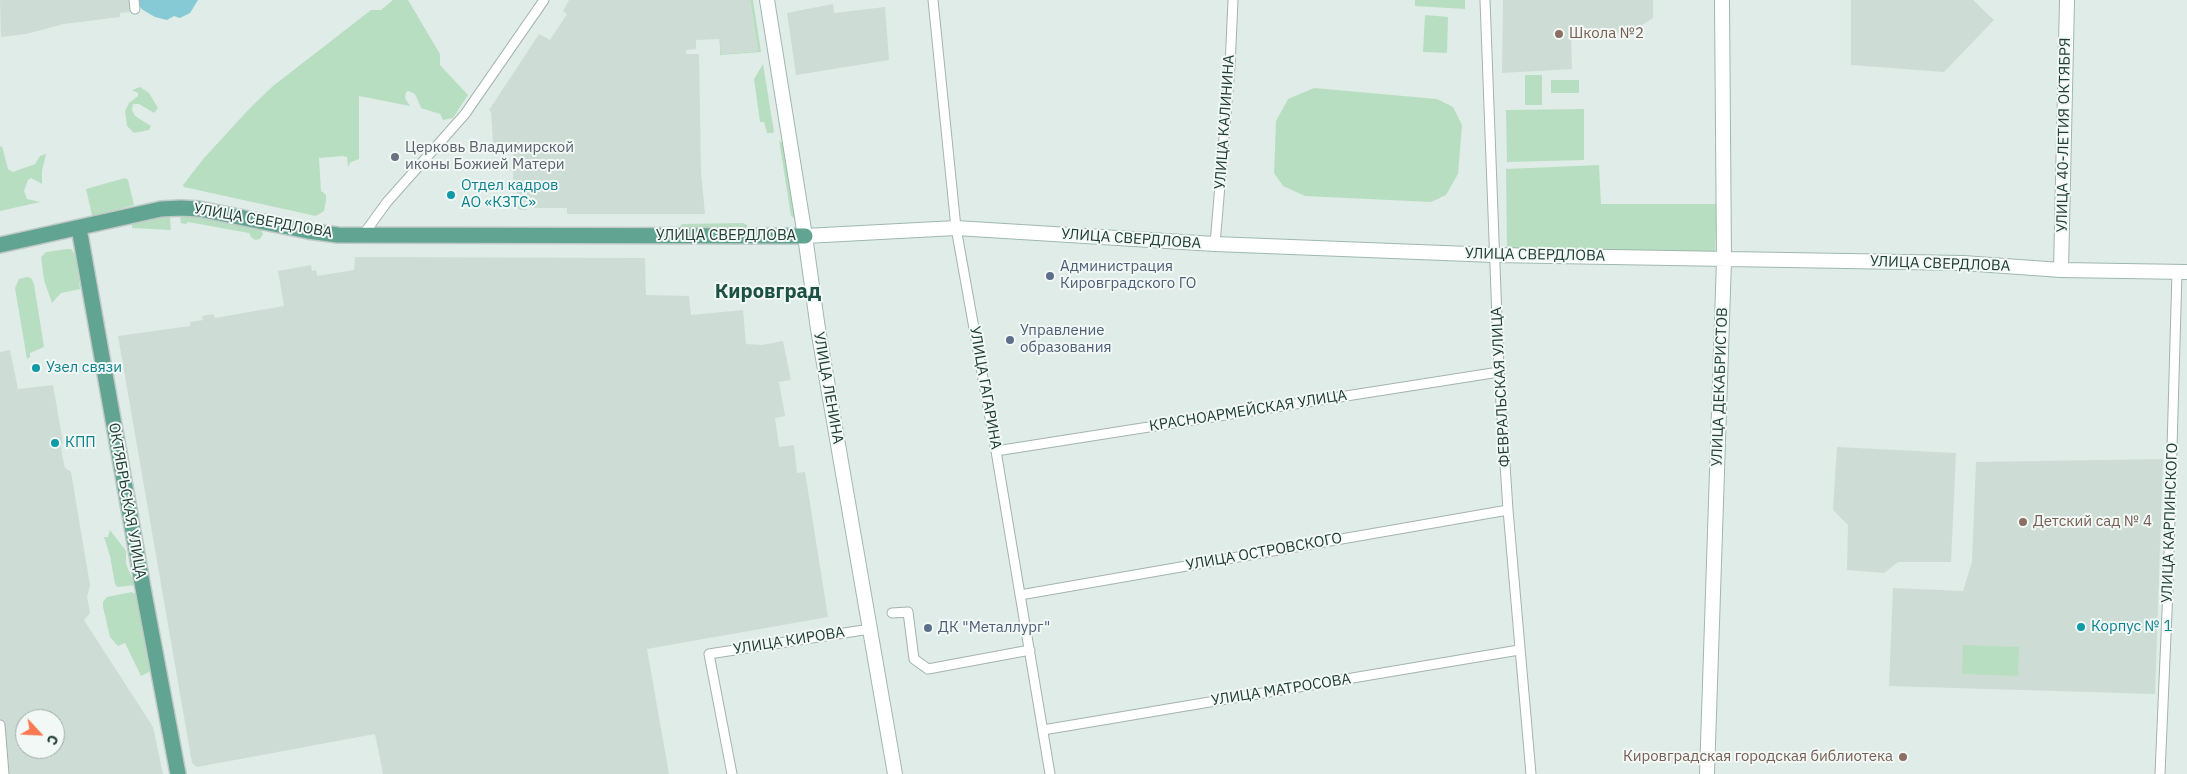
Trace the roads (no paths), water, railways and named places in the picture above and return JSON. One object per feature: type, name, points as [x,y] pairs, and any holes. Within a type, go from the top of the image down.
[{"type":"main road","name":"УЛИЦА ЛЕНИНА","points":[[768,0],[806,236],[818,329],[895,774]]},
{"type":"main road","name":"УЛИЦА ДЕКАБРИСТОВ","points":[[1707,774],[1724,260],[1722,0]]},
{"type":"main road","name":"УЛИЦА 40-ЛЕТИЯ ОКТЯБРЯ","points":[[2061,270],[2067,0]]},
{"type":"main road","name":"УЛИЦА СВЕРДЛОВА","points":[[0,245],[161,209],[181,208],[199,209],[308,232],[363,235],[806,236],[956,228],[1215,244],[1494,255],[1963,264],[2061,270],[2182,272]]},
{"type":"main road","name":"ОКТЯБРЬСКАЯ УЛИЦА","points":[[79,228],[142,588],[178,774]]},
{"type":"street","points":[[363,235],[387,202],[452,130],[471,106],[544,0]]},
{"type":"street","name":"УЛИЦА ГАГАРИНА","points":[[933,0],[956,228],[996,451],[1050,774]]},
{"type":"street","name":"УЛИЦА КАЛИНИНА","points":[[1215,244],[1230,67],[1233,0]]},
{"type":"street","name":"ФЕВРАЛЬСКАЯ УЛИЦА","points":[[1485,0],[1499,372],[1519,650],[1531,774]]},
{"type":"street","name":"УЛИЦА КАРПИНСКОГО","points":[[2160,774],[2182,272]]},
{"type":"street","name":"КРАСНОАРМЕЙСКАЯ УЛИЦА","points":[[996,451],[1499,372]]},
{"type":"street","name":"УЛИЦА ОСТРОВСКОГО","points":[[1020,594],[1508,510]]},
{"type":"street","points":[[892,613],[908,612],[914,659],[928,669],[1030,650]]},
{"type":"street","name":"УЛИЦА КИРОВА","points":[[732,774],[709,654],[870,629]]},
{"type":"street","name":"УЛИЦА МАТРОСОВА","points":[[1042,730],[1519,650]]},
{"type":"street","points":[[0,725],[4,774]]},
{"type":"water","points":[[139,0],[198,0],[190,13],[180,18],[174,16],[167,20],[155,17],[143,10],[140,7]]},
{"type":"place","name":"Школа №2","points":[[1559,34]]},
{"type":"place","name":"Церковь Владимирской иконы Божией Матери","points":[[395,157]]},
{"type":"place","name":"Отдел кадров АО «КЗТС»","points":[[451,195]]},
{"type":"place","name":"Администрация Кировградского ГО","points":[[1050,276]]},
{"type":"place","name":"Управление образования","points":[[1010,340]]},
{"type":"place","name":"Узел связи","points":[[36,368]]},
{"type":"place","name":"КПП","points":[[55,443]]},
{"type":"place","name":"Детский сад № 4","points":[[2023,522]]},
{"type":"place","name":"Корпус № 1","points":[[2081,627]]},
{"type":"place","name":"ДК \"Металлург\"","points":[[928,628]]},
{"type":"place","name":"Кировградская городская библиотека","points":[[1903,757]]},
{"type":"district","name":"Кировград","points":[[768,292]]}]
